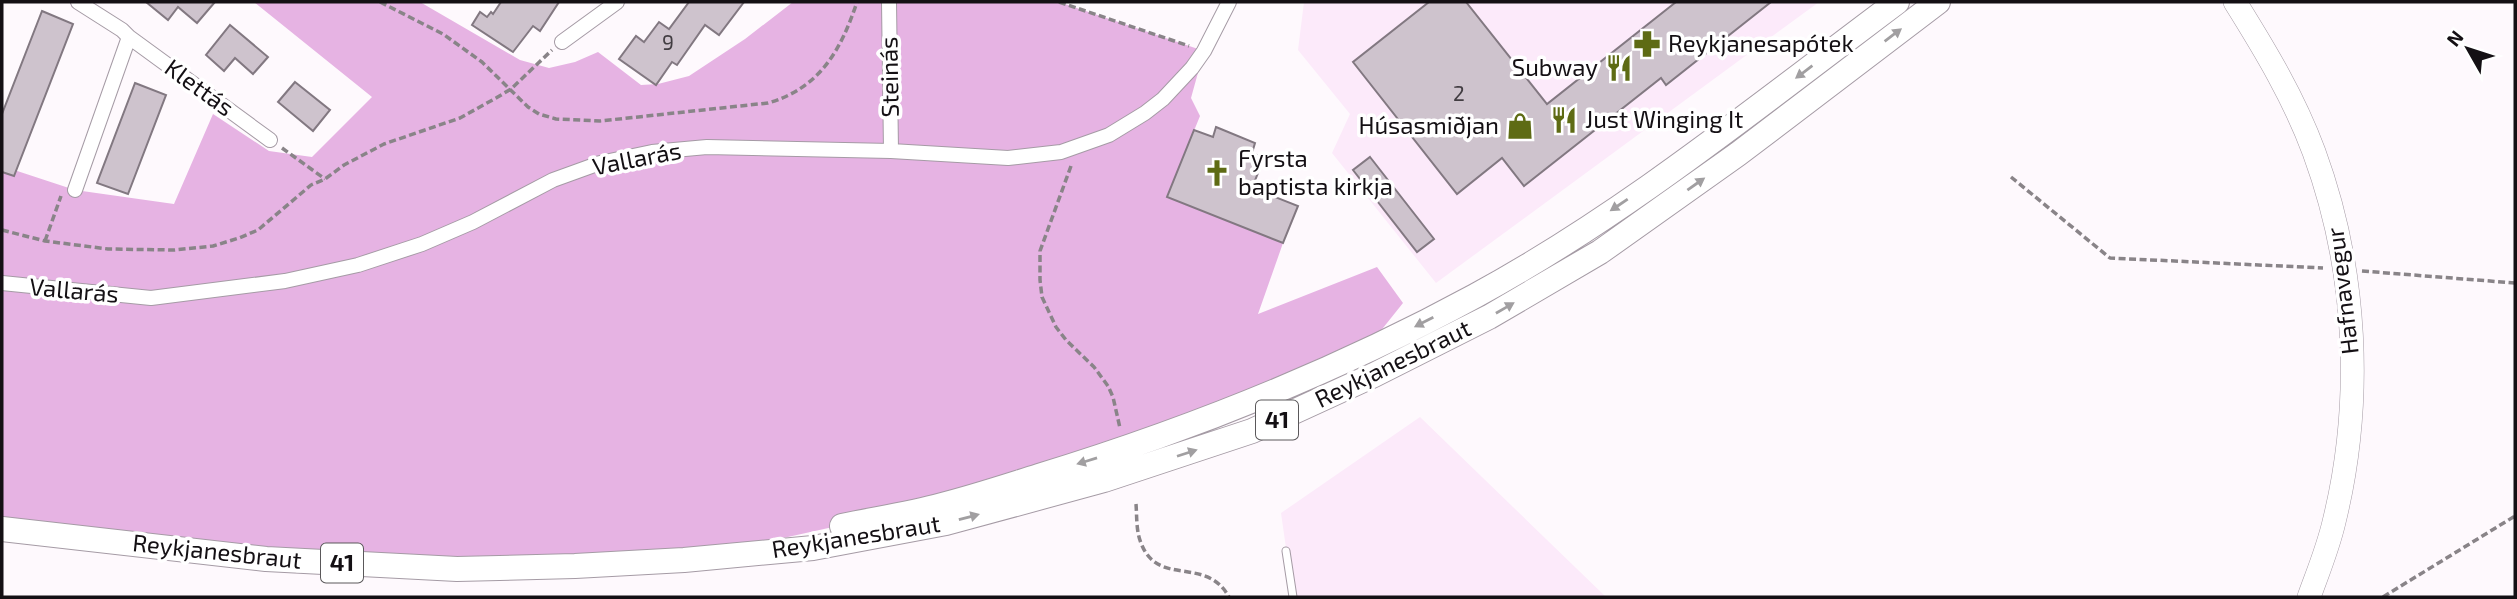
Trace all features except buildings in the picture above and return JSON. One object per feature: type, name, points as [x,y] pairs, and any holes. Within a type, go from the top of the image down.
[{"type":"highway","name":"Reykjanesbraut","points":[[684,560],[942,505],[1058,470],[1243,405],[1363,353],[1477,295],[1585,229],[1722,134],[1897,2]]},
{"type":"highway","name":"Reykjanesbraut","points":[[2,529],[266,559],[457,569],[575,566],[684,560],[813,548],[946,523],[1104,480],[1252,431],[1374,375],[1489,317],[1600,252],[1738,154],[1938,2]]},
{"type":"main road","name":"Hafnavegur","points":[[2235,2],[2276,69],[2314,151],[2332,208],[2346,270],[2352,373],[2347,451],[2334,523],[2309,597]]},
{"type":"street","name":"Klettás","points":[[79,2],[122,30],[270,139]]},
{"type":"street","points":[[562,43],[617,2]]},
{"type":"street","name":"Steinás","points":[[889,2],[891,151]]},
{"type":"street","name":"Vallarás","points":[[2,283],[151,298],[285,281],[358,265],[422,244],[473,222],[553,180],[600,163],[652,152],[707,147],[891,151],[1008,158],[1040,156],[1077,148],[1109,135],[1145,113],[1178,84],[1204,51],[1229,2]]},
{"type":"street","points":[[75,190],[129,37]]},
{"type":"lane","points":[[1286,551],[1293,597]]},
{"type":"path","points":[[380,2],[421,21],[464,48],[539,114],[576,121],[600,121],[768,103],[789,97],[827,65],[839,48],[857,2]]},
{"type":"path","points":[[1059,2],[1204,51]]},
{"type":"path","points":[[2,230],[45,241],[108,249],[174,250],[213,246],[258,230],[311,185],[325,179],[344,165],[384,144],[460,118],[511,89],[562,43]]},
{"type":"path","points":[[270,139],[325,179]]},
{"type":"path","points":[[1077,148],[1057,210],[1040,251],[1042,297],[1056,327],[1108,386],[1121,430]]},
{"type":"path","points":[[2011,177],[2110,258],[2346,270],[2515,283]]},
{"type":"path","points":[[1136,504],[1139,537],[1150,558],[1166,568],[1209,576],[1224,588],[1229,597]]},
{"type":"path","points":[[2383,597],[2515,516]]},
{"type":"shaded area","points":[[254,2],[420,2],[520,60],[549,68],[575,62],[598,52],[641,85],[658,84],[689,76],[745,39],[793,2],[1059,2],[1204,51],[1191,98],[1200,116],[1167,197],[1283,243],[1258,314],[1377,267],[1403,303],[1363,353],[941,503],[684,560],[266,559],[2,531],[2,166],[75,190],[174,204],[213,114],[269,151],[312,157],[372,97]]},
{"type":"shaded area","points":[[1304,2],[1819,2],[1436,283],[1332,153],[1350,114],[1298,50]]},
{"type":"shaded area","points":[[1420,417],[1606,597],[1293,597],[1281,513]]},
{"type":"place","name":"Reykjanesapótek","points":[[1647,44]]},
{"type":"place","name":"Subway","points":[[1619,68]]},
{"type":"place","name":"Just Winging It","points":[[1564,120]]},
{"type":"place","name":"Húsasmiðjan","points":[[1520,126]]},
{"type":"place","name":"Fyrsta baptista kirkja","points":[[1217,173]]}]
